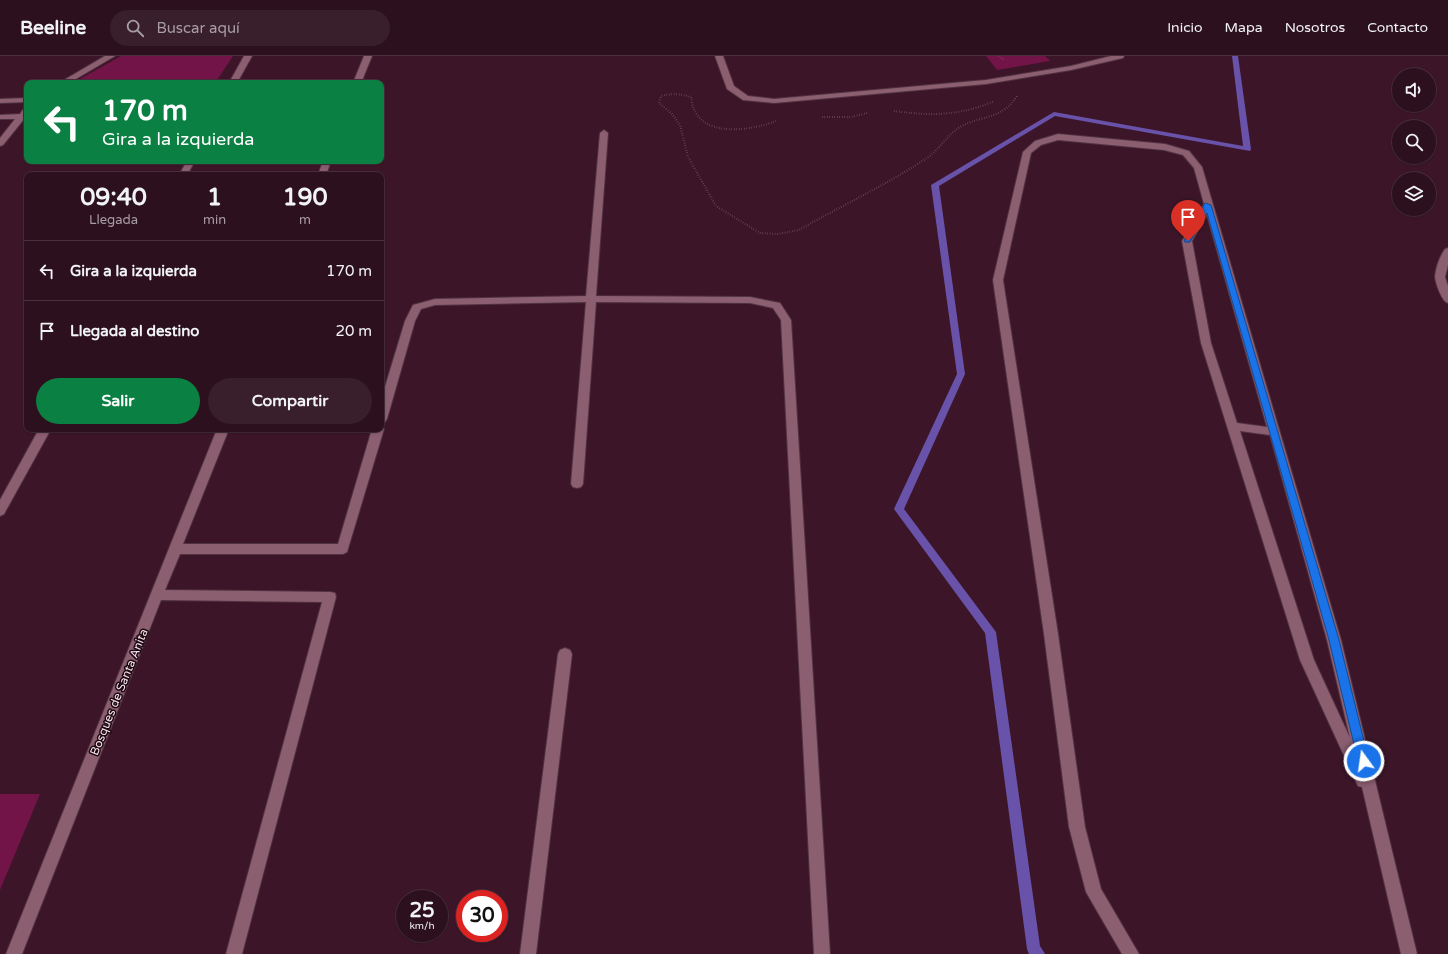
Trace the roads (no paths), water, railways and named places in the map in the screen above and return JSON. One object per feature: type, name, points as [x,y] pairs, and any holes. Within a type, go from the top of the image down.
[{"type":"street","points":[[68,80],[111,56]]},
{"type":"street","points":[[235,80],[248,56]]},
{"type":"street","points":[[358,80],[368,56]]},
{"type":"street","points":[[720,56],[730,87],[746,98],[774,101],[986,82],[1071,68],[1120,56]]},
{"type":"street","points":[[0,101],[24,100]]},
{"type":"street","points":[[0,116],[24,114]]},
{"type":"street","points":[[0,143],[24,115]]},
{"type":"street","points":[[577,484],[604,133]]},
{"type":"street","points":[[1131,954],[1094,892],[1077,827],[1051,634],[998,280],[1027,152],[1038,143],[1058,137],[1165,147],[1186,154],[1198,167],[1334,640],[1375,806],[1409,954]]},
{"type":"street","points":[[1208,205],[1188,241],[1206,343],[1307,660],[1375,806]]},
{"type":"street","points":[[1447,253],[1440,277],[1448,300]]},
{"type":"street","points":[[384,409],[410,321],[417,307],[435,302],[591,299],[750,300],[776,305],[786,320],[822,954]]},
{"type":"street","points":[[1232,426],[1274,432]]},
{"type":"street","points":[[0,511],[43,432]]},
{"type":"street","name":"Bosques de Santa Anita","points":[[14,954],[222,432]]},
{"type":"street","points":[[176,549],[343,549],[377,432]]},
{"type":"street","points":[[158,595],[330,597],[234,954]]},
{"type":"street","points":[[528,954],[565,654]]},
{"type":"waterway","points":[[1038,954],[1034,949],[990,632],[899,509],[961,374],[935,185],[1054,114],[1247,149],[1235,56]]}]
